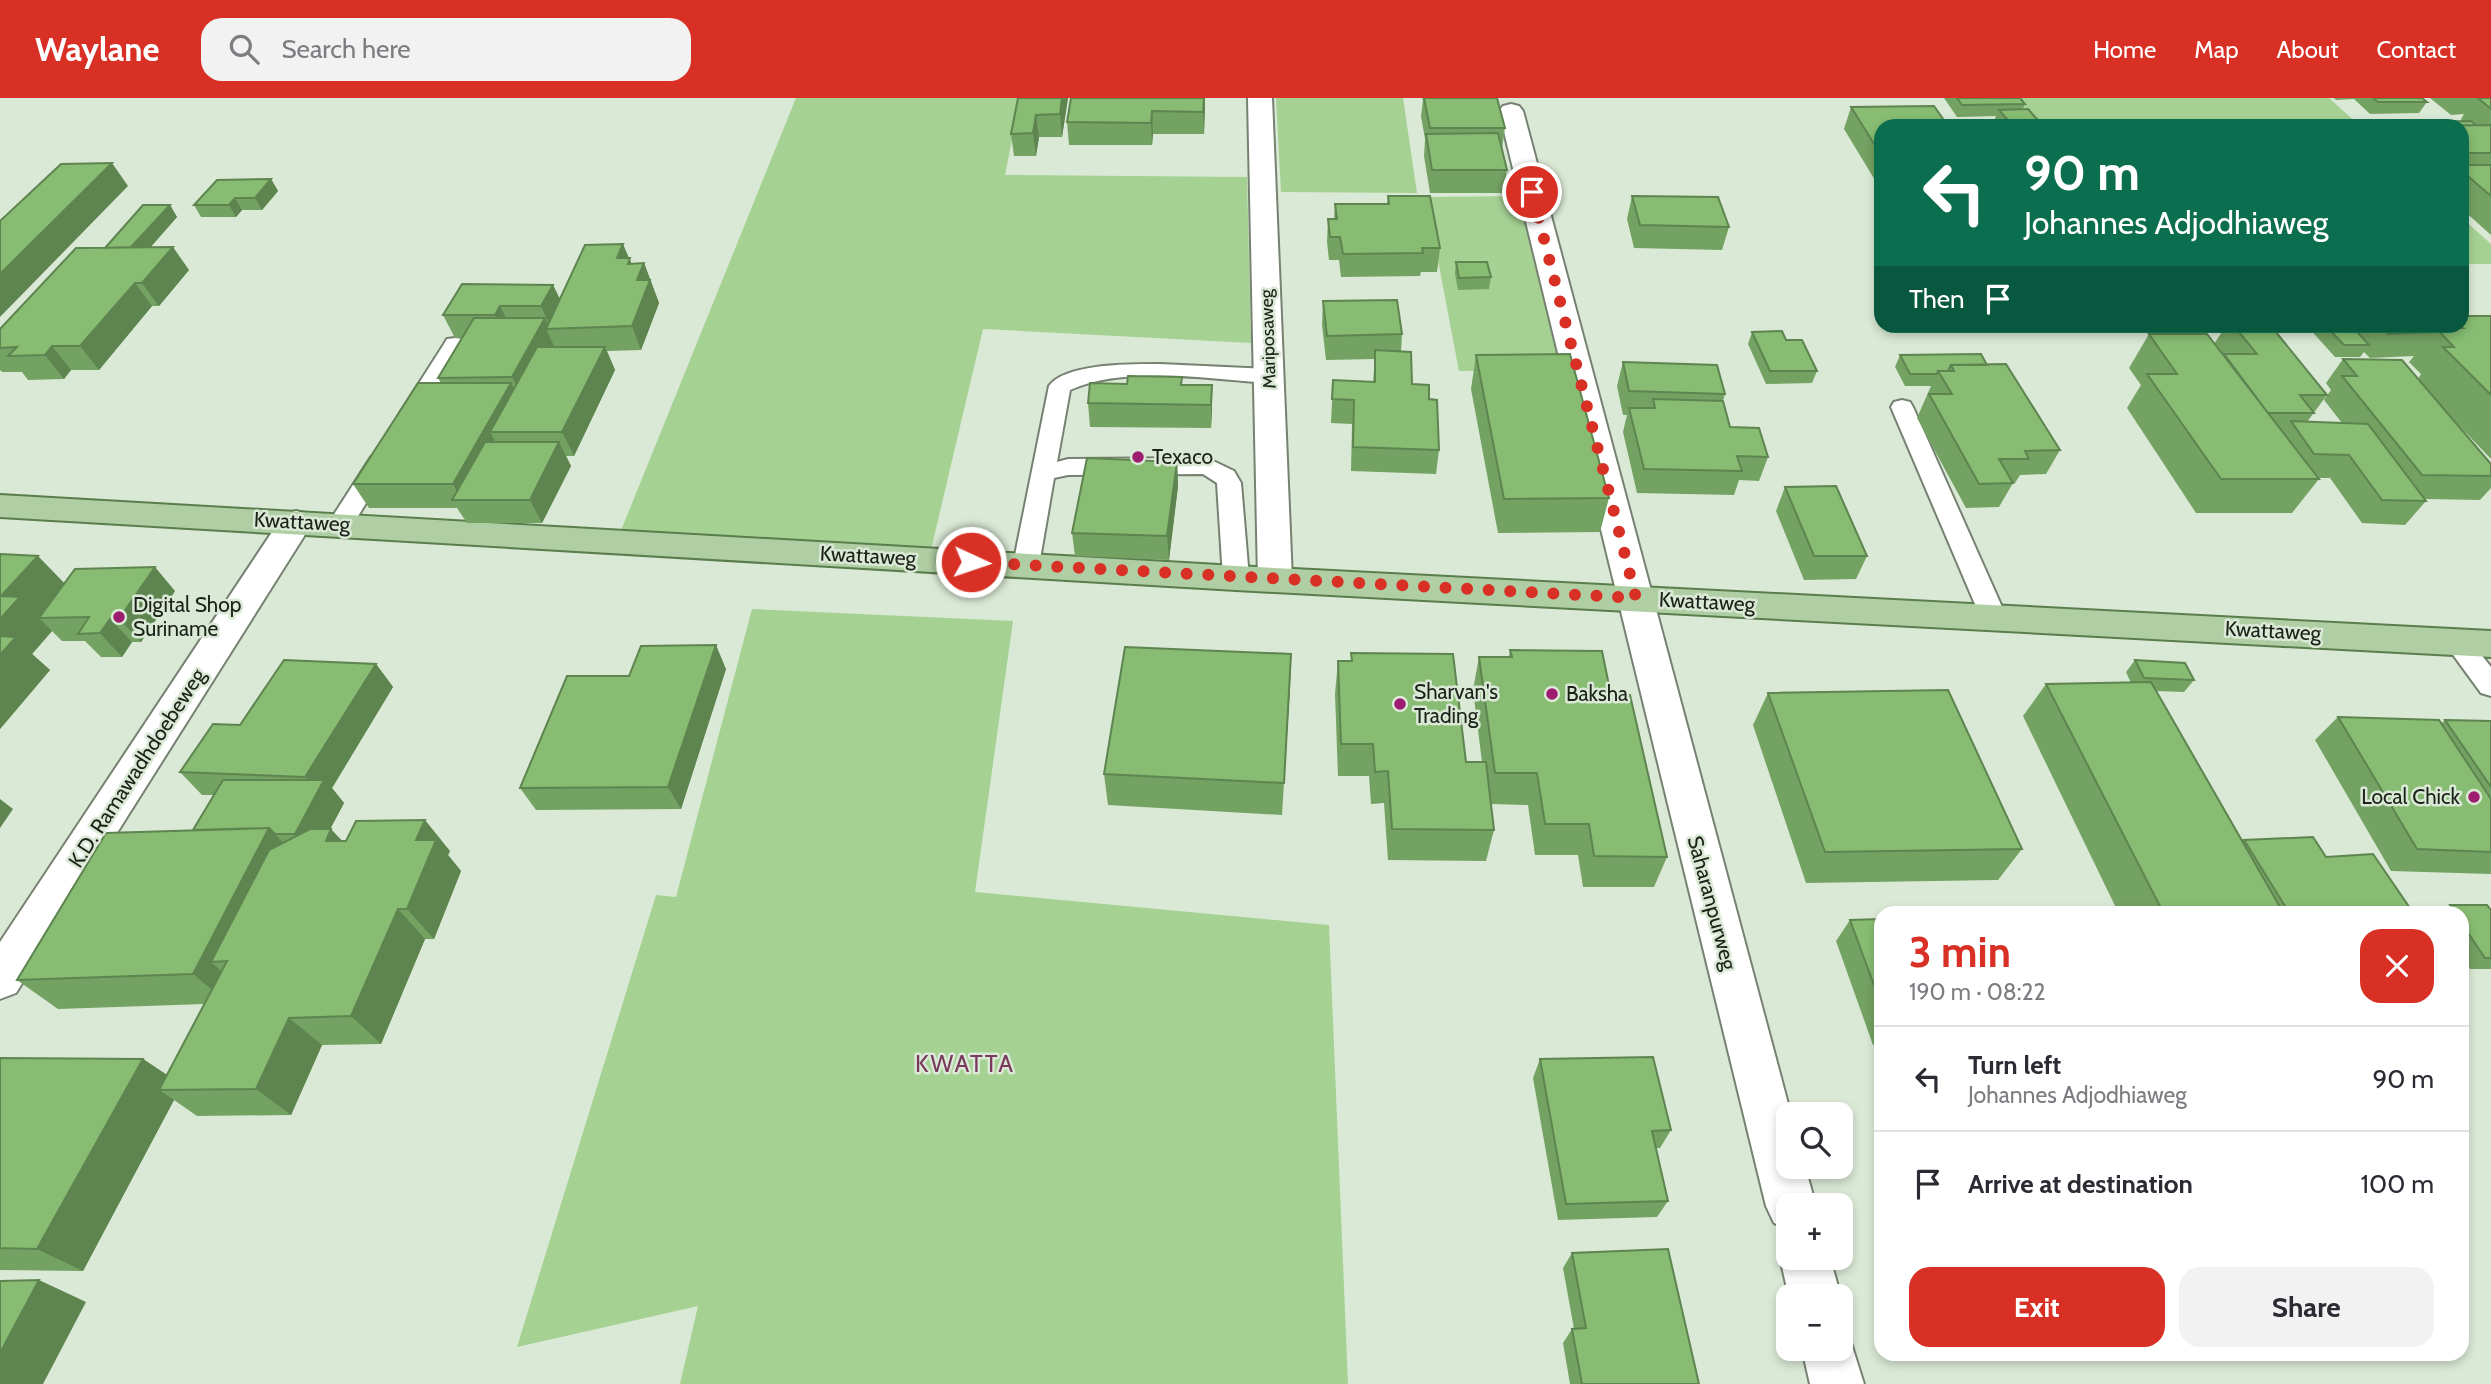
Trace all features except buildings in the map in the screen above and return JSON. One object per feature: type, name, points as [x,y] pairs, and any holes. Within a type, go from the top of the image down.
[{"type":"main road","name":"Kwattaweg","points":[[0,506],[1236,578],[2491,644]]},
{"type":"street","name":"Mariposaweg","points":[[1260,98],[1275,580]]},
{"type":"street","name":"Saharanpurweg","points":[[1511,111],[1788,1193]]},
{"type":"street","name":"K.D. Ramawadhdoebeweg","points":[[0,979],[296,522]]},
{"type":"street","points":[[1831,1361],[1837,1384]]},
{"type":"lane","points":[[340,524],[455,344]]},
{"type":"lane","points":[[1026,565],[1060,386],[1072,377],[1117,370],[1269,376]]},
{"type":"lane","points":[[1902,407],[1993,616]]},
{"type":"lane","points":[[1043,473],[1068,467],[1207,466],[1217,470],[1229,483],[1236,578]]},
{"type":"lane","points":[[2456,641],[2491,686]]},
{"type":"green space","points":[[796,98],[1020,98],[1005,175],[1247,177],[1251,343],[983,329],[930,554],[620,533]]},
{"type":"green space","points":[[1276,98],[1403,98],[1417,193],[1281,192]]},
{"type":"green space","points":[[2017,98],[2329,98],[2352,119],[2034,119]]},
{"type":"green space","points":[[1521,196],[1562,371],[1459,371],[1426,197]]},
{"type":"green space","points":[[2469,224],[2491,244],[2491,264],[2469,264]]},
{"type":"green space","points":[[752,609],[1013,621],[975,892],[1329,925],[1348,1384],[680,1384],[698,1306],[517,1347],[656,895],[676,897]]},
{"type":"place","name":"Texaco","points":[[1138,457]]},
{"type":"place","name":"Digital Shop Suriname","points":[[119,617]]},
{"type":"place","name":"Baksha","points":[[1552,694]]},
{"type":"place","name":"Sharvan's Trading","points":[[1400,704]]},
{"type":"place","name":"Local Chick","points":[[2474,797]]},
{"type":"district","name":"KWATTA","points":[[965,1064]]},
{"type":"route","points":[[971,562],[1636,598],[1532,192]]}]
